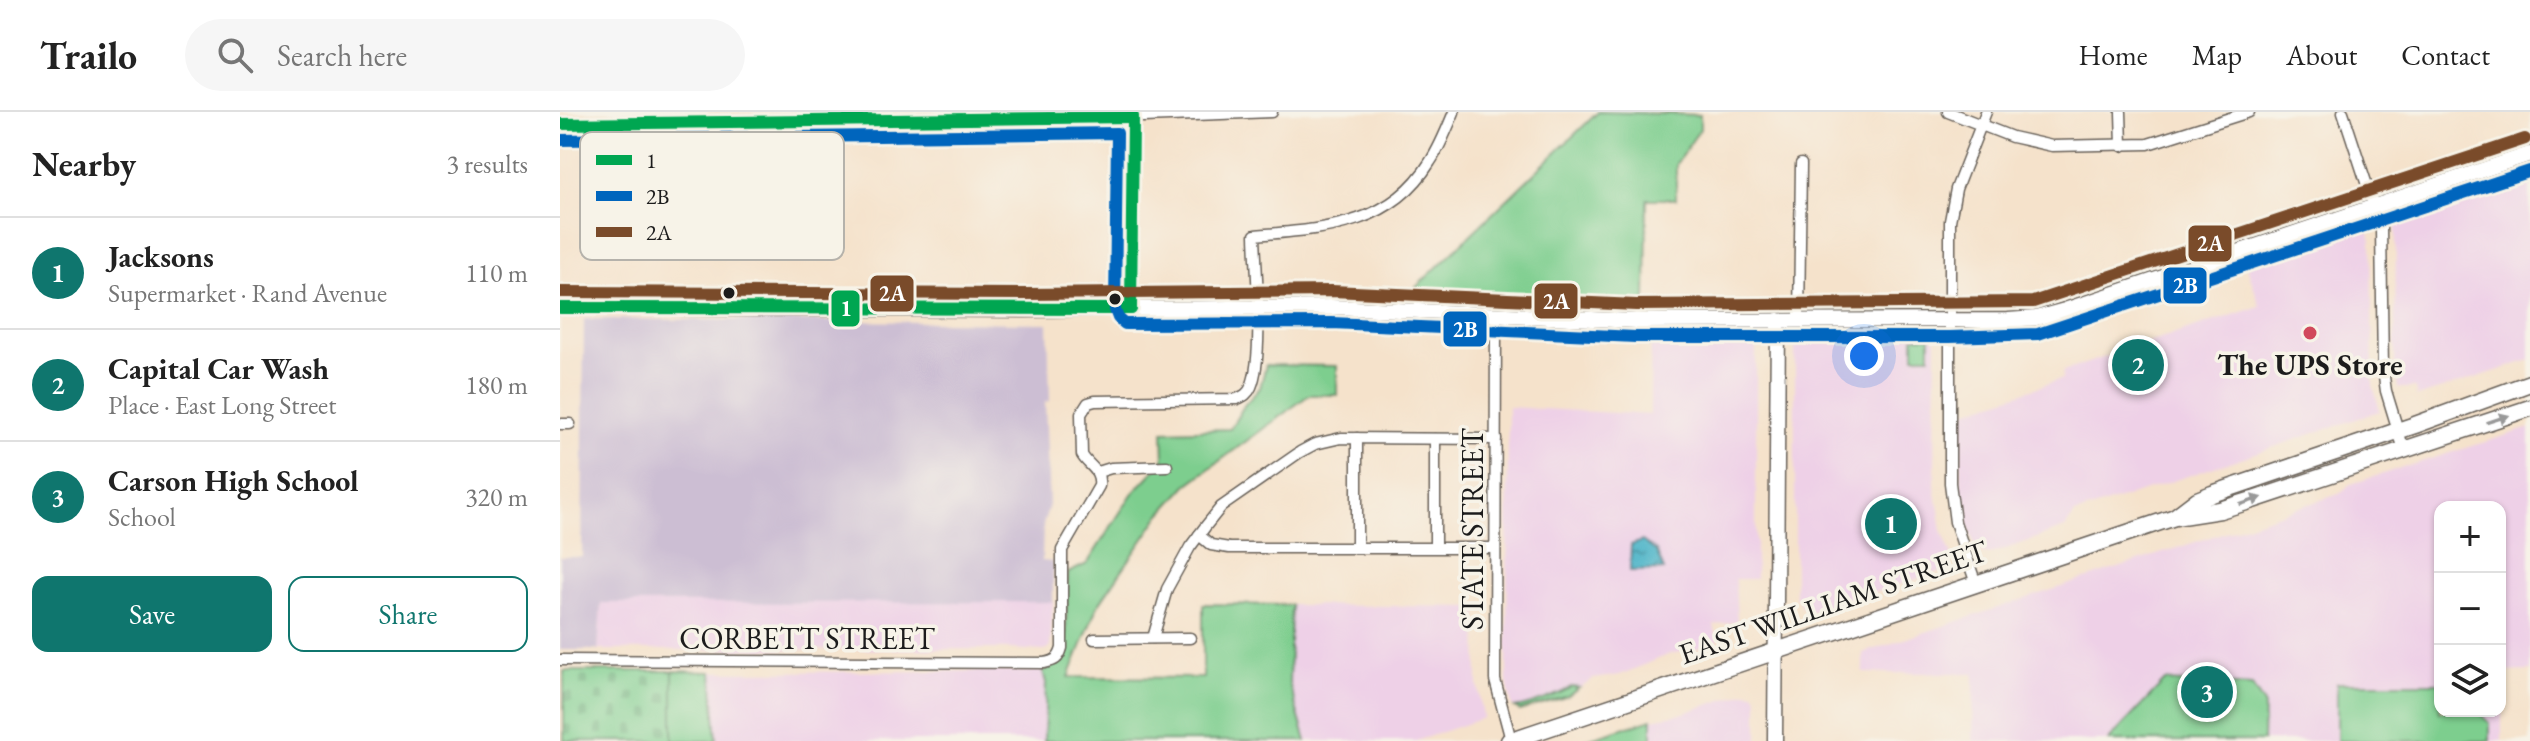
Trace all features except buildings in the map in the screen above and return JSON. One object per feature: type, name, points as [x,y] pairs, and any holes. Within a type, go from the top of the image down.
[{"type":"main road","name":"EAST WILLIAM STREET","points":[[2175,517],[2197,500],[2212,494],[2530,383]]},
{"type":"main road","name":"EAST WILLIAM STREET","points":[[1510,741],[2175,517],[2220,510],[2530,408]]},
{"type":"street","points":[[560,124],[1272,112]]},
{"type":"street","points":[[1167,466],[1111,468],[1098,472],[1082,455],[1081,414],[1088,403],[1242,397],[1251,389],[1258,351],[1255,235],[1337,226],[1381,210],[1402,195],[1431,162],[1454,112]]},
{"type":"street","points":[[1948,112],[2012,137],[2052,146],[2122,146],[2165,140],[2249,112]]},
{"type":"street","points":[[1976,584],[1955,522],[1950,491],[1950,221],[1956,189],[1986,112]]},
{"type":"street","points":[[2121,112],[2122,146]]},
{"type":"street","points":[[2343,112],[2381,228],[2383,370],[2386,391],[2404,450]]},
{"type":"street","points":[[1131,309],[1133,114]]},
{"type":"street","points":[[560,308],[1332,307],[1636,321],[2036,318],[2530,154]]},
{"type":"street","points":[[1799,320],[1801,164]]},
{"type":"street","name":"STATE STREET","points":[[1496,316],[1495,680],[1510,741]]},
{"type":"street","points":[[1775,741],[1778,320]]},
{"type":"street","points":[[1153,638],[1167,589],[1199,535],[1221,507],[1300,452],[1329,440],[1357,438],[1496,439]]},
{"type":"street","points":[[1357,438],[1357,547]]},
{"type":"street","points":[[1435,439],[1435,547]]},
{"type":"street","name":"CORBETT STREET","points":[[560,660],[1054,661],[1062,648],[1062,550],[1099,486],[1098,472]]},
{"type":"street","points":[[1199,535],[1211,545],[1229,548],[1495,548]]},
{"type":"street","points":[[1094,639],[1190,638]]},
{"type":"shaded area","points":[[2530,165],[2530,360],[2417,397],[2415,388],[2398,388],[2395,368],[2396,222],[2392,221],[2393,214]]},
{"type":"shaded area","points":[[2359,223],[2368,229],[2371,241],[2373,385],[2380,411],[2075,514],[2065,528],[1994,553],[1985,554],[1976,548],[1961,492],[1961,413],[2062,379],[2063,371],[2260,306],[2245,261]]},
{"type":"shaded area","points":[[584,319],[1048,323],[1050,401],[1045,402],[1049,505],[1043,525],[1042,561],[1053,562],[1053,602],[601,603],[598,650],[560,650],[560,557],[582,557]]},
{"type":"shaded area","points":[[1802,332],[1926,332],[1936,341],[1935,486],[1942,530],[1952,556],[1950,565],[1942,571],[1815,611],[1802,607],[1795,595],[1795,339]]},
{"type":"shaded area","points":[[1651,333],[1747,333],[1756,343],[1756,579],[1735,579],[1737,622],[1714,625],[1718,642],[1670,654],[1620,675],[1593,679],[1568,697],[1519,711],[1512,706],[1507,681],[1508,407],[1650,415]]},
{"type":"shaded area","points":[[2530,428],[2530,671],[2506,672],[2506,501],[2434,501],[2434,717],[2502,717],[2502,741],[1973,741],[1974,673],[1863,673],[1863,653],[2339,494],[2351,484]]},
{"type":"shaded area","points":[[1053,602],[1050,648],[1044,651],[598,650],[601,603]]},
{"type":"shaded area","points":[[1291,605],[1477,607],[1478,684],[1483,718],[1416,741],[1306,741],[1289,683]]},
{"type":"shaded area","points":[[1043,671],[1046,683],[1044,741],[717,741],[712,672]]},
{"type":"shaded area","points":[[1747,692],[1755,693],[1758,700],[1758,741],[1652,741],[1652,719],[1681,714]]},
{"type":"green space","points":[[1598,112],[1700,115],[1700,129],[1676,164],[1676,199],[1647,199],[1646,305],[1409,294]]},
{"type":"green space","points":[[1914,337],[1930,337],[1930,356],[1914,356]]},
{"type":"green space","points":[[1266,365],[1337,366],[1337,395],[1309,395],[1187,485],[1160,515],[1097,607],[1069,677],[1203,678],[1203,604],[1291,605],[1289,683],[1306,741],[1044,741],[1046,683],[1043,671],[1057,664],[1065,651],[1068,573],[1087,564],[1132,494],[1164,460],[1163,431],[1230,429],[1245,404],[1260,388]]},
{"type":"green space","points":[[564,671],[673,671],[673,741],[564,741]]},
{"type":"green space","points":[[673,671],[712,672],[717,741],[673,741]]},
{"type":"green space","points":[[2165,681],[2252,686],[2264,704],[2263,741],[2108,741]]},
{"type":"green space","points":[[2337,683],[2434,683],[2434,717],[2484,717],[2490,723],[2490,741],[2337,741]]},
{"type":"green space","points":[[1571,687],[1579,688],[1568,696],[1520,711],[1515,708],[1560,693]]},
{"type":"green space","points":[[1652,719],[1652,741],[1581,741]]},
{"type":"water","points":[[1642,541],[1656,551],[1664,570],[1630,571],[1631,545]]},
{"type":"transit line","name":"1","points":[[560,124],[1133,117]]},
{"type":"transit line","name":"1","points":[[1131,309],[1133,117]]},
{"type":"transit line","name":"2B","points":[[844,136],[1117,133],[1115,310],[1125,324],[1332,323],[1636,337],[2038,334],[2530,171]]},
{"type":"transit line","name":"2A","points":[[560,292],[1025,294],[1332,291],[1636,305],[2033,302],[2525,139]]},
{"type":"transit line","name":"2B","points":[[560,140],[580,140]]},
{"type":"transit line","name":"1","points":[[560,308],[1131,309]]},
{"type":"place","name":"The UPS Store","points":[[2310,333]]},
{"type":"place","name":"Capital Car Wash","points":[[2138,365]]},
{"type":"place","name":"Jacksons","points":[[1891,524]]},
{"type":"place","name":"Carson High School","points":[[2207,692]]}]
